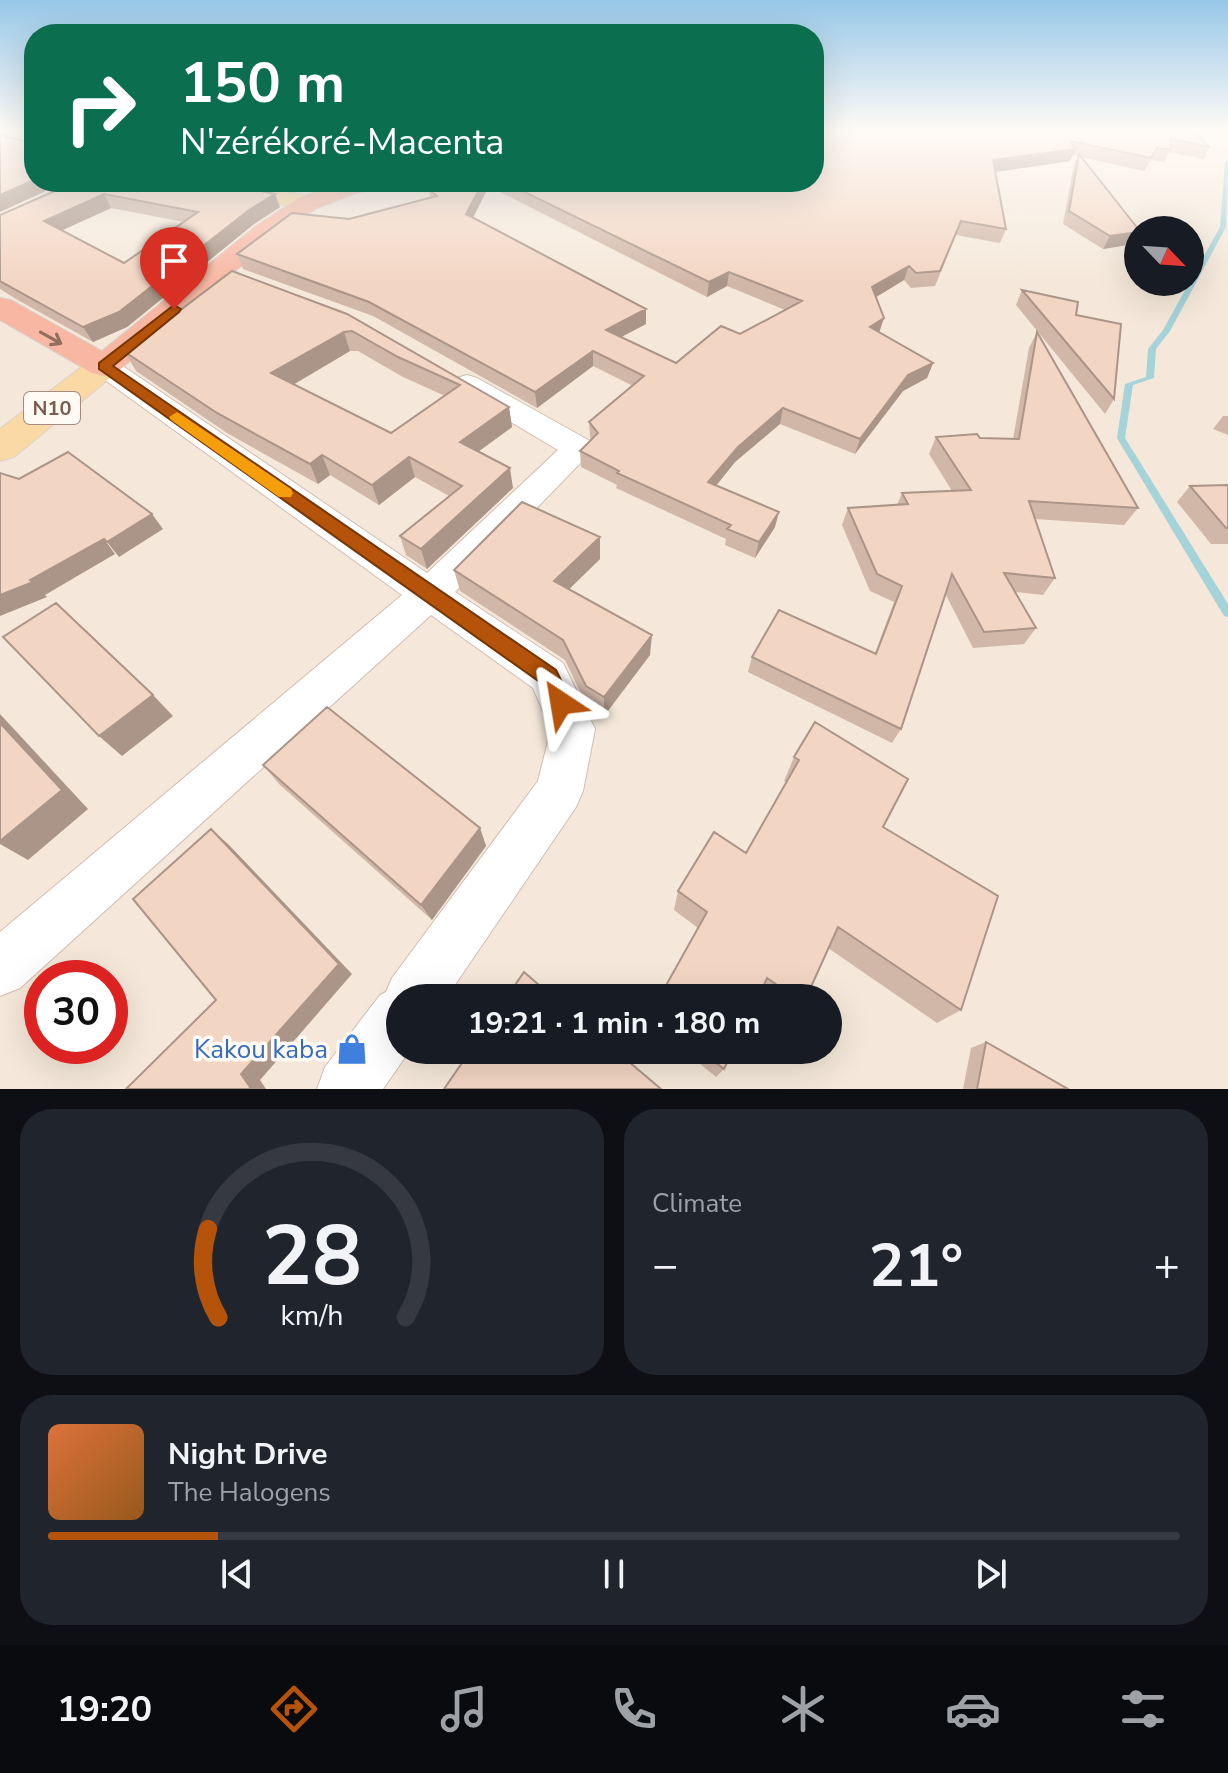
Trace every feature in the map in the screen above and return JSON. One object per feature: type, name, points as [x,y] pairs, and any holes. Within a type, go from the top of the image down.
[{"type":"highway","points":[[0,307],[104,366],[235,277],[265,232],[329,192]]},
{"type":"main road","points":[[256,192],[308,203]]},
{"type":"main road","name":"N10","points":[[0,448],[104,366]]},
{"type":"street","points":[[104,366],[548,676],[573,729],[559,791],[422,984]]},
{"type":"street","points":[[0,968],[429,594],[579,448],[444,371]]},
{"type":"street","points":[[347,1089],[386,1035]]},
{"type":"shaded area","points":[[0,182],[24,182],[24,192],[824,192],[824,182],[1228,182],[1228,1089],[0,1089]]},
{"type":"building","points":[[0,182],[24,182],[24,184],[0,195]]},
{"type":"building","points":[[824,182],[997,182],[1006,229],[961,221],[940,271],[916,273],[909,266],[872,287],[884,318],[870,327],[933,363],[908,375],[860,439],[783,408],[738,447],[708,482],[779,512],[759,542],[727,529],[731,525],[617,473],[619,471],[580,451],[598,433],[589,422],[644,376],[593,351],[535,392],[369,302],[237,254],[292,213],[349,219],[437,196],[432,192],[478,192],[466,214],[646,309],[606,330],[676,363],[721,326],[740,334],[802,301],[729,272],[709,282],[524,192],[824,192]]},
{"type":"building","points":[[1074,182],[1101,182],[1128,216],[1124,216],[1124,234],[1110,236],[1069,211]]},
{"type":"building","points":[[52,192],[275,194],[249,210],[119,312],[83,327],[0,281],[0,215]],"holes":[[[104,194],[198,212],[124,263],[44,221]]]},
{"type":"building","points":[[232,271],[347,314],[509,407],[460,442],[510,468],[421,549],[400,536],[462,486],[409,457],[372,485],[322,455],[310,464],[217,413],[125,352]],"holes":[[[352,331],[398,357],[460,385],[391,433],[271,373],[344,332]]]},
{"type":"building","points":[[1022,290],[1078,302],[1076,315],[1121,324],[1114,399]]},
{"type":"building","points":[[1037,332],[1138,508],[1029,501],[1055,578],[1004,573],[1036,628],[984,632],[952,574],[901,729],[752,657],[779,610],[876,654],[902,586],[877,574],[848,508],[908,504],[902,493],[971,490],[936,437],[977,434],[980,438],[1019,439]]},
{"type":"building","points":[[68,452],[152,514],[107,542],[104,539],[30,580],[33,582],[0,595],[0,473],[19,479]]},
{"type":"building","points":[[1228,485],[1228,528],[1226,528],[1190,486]]},
{"type":"building","points":[[522,502],[600,537],[554,581],[652,635],[604,697],[586,686],[563,640],[454,570]]},
{"type":"building","points":[[56,603],[153,695],[99,736],[3,637]]},
{"type":"building","points":[[327,707],[480,828],[421,905],[263,765]]},
{"type":"building","points":[[815,722],[908,779],[883,827],[998,896],[961,1010],[838,927],[812,984],[776,984],[767,978],[764,984],[667,984],[707,912],[678,891],[714,832],[746,853],[799,760],[794,757]]},
{"type":"building","points":[[0,723],[62,790],[0,841]]},
{"type":"building","points":[[211,829],[339,964],[241,1074],[249,1089],[126,1089],[216,1000],[133,899]]},
{"type":"building","points":[[524,972],[538,984],[516,984]]},
{"type":"building","points":[[986,1042],[1068,1089],[977,1089]]},
{"type":"building","points":[[461,1064],[632,1064],[661,1089],[444,1089]]},
{"type":"waterway","points":[[1227,182],[1223,227],[1166,331],[1152,349],[1150,378],[1129,384],[1121,438],[1228,613]]},
{"type":"slow traffic","points":[[177,417],[285,493]]},
{"type":"place","name":"Kakou kaba","points":[[352,1049]]},
{"type":"route","points":[[174,309],[104,366],[548,676],[561,703]]}]
